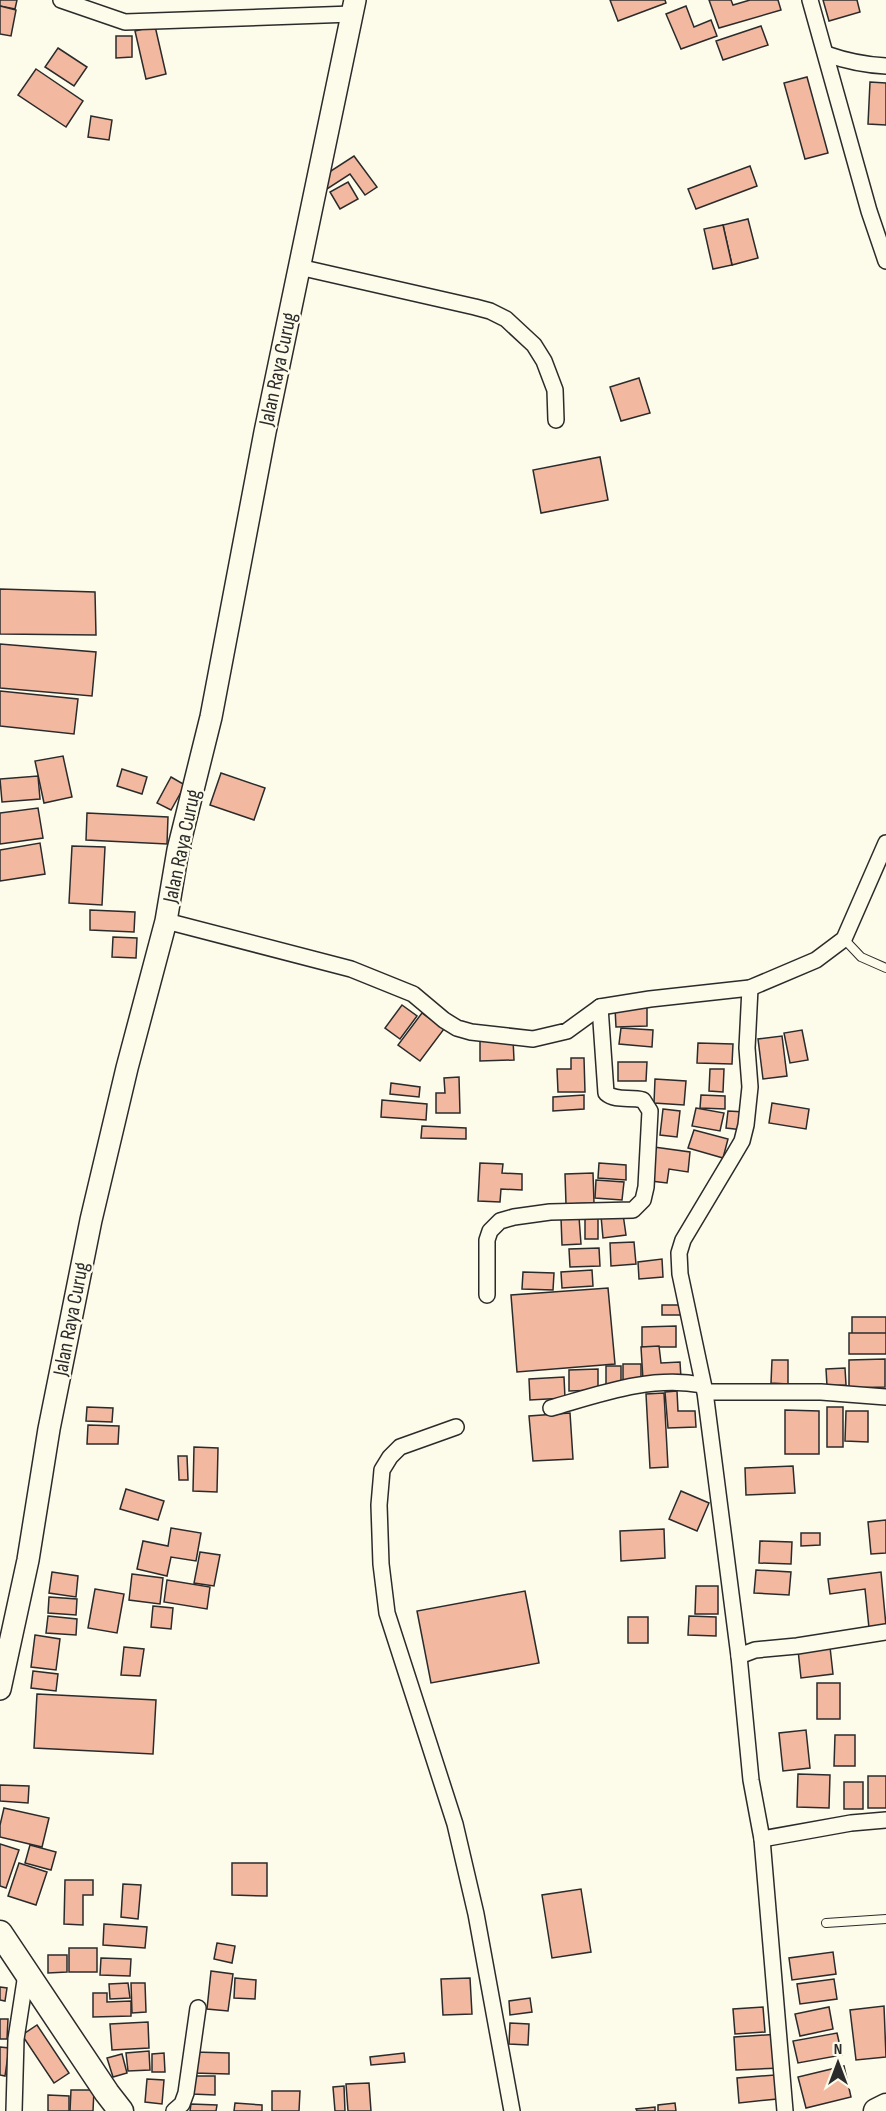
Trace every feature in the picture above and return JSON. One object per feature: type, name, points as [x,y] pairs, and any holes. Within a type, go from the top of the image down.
[{"type":"main road","points":[[0,1933],[121,2111]]},
{"type":"main road","points":[[876,2111],[886,2106]]},
{"type":"street","points":[[62,0],[125,22],[353,7]]},
{"type":"street","points":[[810,0],[869,211],[886,261]]},
{"type":"street","name":"Jalan Raya Curug","points":[[0,1689],[26,1571],[49,1429],[91,1220],[127,1068],[166,921],[178,850],[211,717],[265,432],[353,7]]},
{"type":"street","points":[[826,54],[870,66],[886,66]]},
{"type":"street","points":[[299,267],[475,307],[506,319],[534,345],[544,361],[555,390],[556,420]]},
{"type":"street","points":[[166,921],[351,969],[413,994],[457,1028],[471,1032],[533,1039],[567,1030],[600,1007],[638,1000],[750,988],[816,960],[844,939],[886,843]]},
{"type":"street","points":[[750,988],[747,1048],[750,1087],[744,1133],[679,1253],[680,1274],[703,1389],[740,1656],[751,1780],[762,1839],[785,2111]]},
{"type":"street","points":[[487,1295],[487,1240],[490,1231],[500,1221],[514,1216],[550,1212],[633,1210],[643,1200],[646,1187],[650,1111],[644,1100],[609,1097],[606,1093],[600,1007]]},
{"type":"street","points":[[551,1408],[625,1388],[656,1383],[686,1382],[703,1389],[821,1392],[886,1397]]},
{"type":"street","points":[[456,1427],[400,1448],[390,1457],[382,1470],[379,1504],[381,1564],[387,1613],[419,1706],[463,1857],[476,1914],[512,2111]]},
{"type":"street","points":[[740,1656],[755,1650],[886,1632]]},
{"type":"street","points":[[762,1839],[839,1824],[886,1820]]},
{"type":"street","points":[[14,2111],[16,2039],[26,1974]]},
{"type":"street","points":[[174,2111],[182,2104],[186,2093],[198,2008]]},
{"type":"lane","points":[[844,939],[861,957],[886,968]]},
{"type":"lane","points":[[826,1923],[886,1920]]},
{"type":"building","points":[[0,0],[17,0],[15,9],[0,6]]},
{"type":"building","points":[[610,0],[665,0],[666,3],[618,21]]},
{"type":"building","points":[[709,0],[731,0],[733,5],[750,0],[778,0],[781,10],[719,28]]},
{"type":"building","points":[[823,0],[857,0],[860,12],[829,21]]},
{"type":"building","points":[[0,6],[16,10],[11,36],[0,34]]},
{"type":"building","points":[[686,6],[694,27],[711,20],[717,36],[681,49],[666,14]]},
{"type":"building","points":[[155,26],[166,74],[146,79],[135,31]]},
{"type":"building","points":[[761,26],[768,45],[723,60],[716,41]]},
{"type":"building","points":[[116,36],[132,36],[132,57],[116,58]]},
{"type":"building","points":[[58,48],[87,67],[74,86],[45,67]]},
{"type":"building","points":[[36,69],[83,101],[66,127],[18,95]]},
{"type":"building","points":[[807,77],[828,153],[805,159],[784,83]]},
{"type":"building","points":[[870,82],[886,83],[886,125],[868,124]]},
{"type":"building","points":[[91,116],[112,120],[109,140],[88,137]]},
{"type":"building","points":[[354,156],[377,187],[365,195],[350,174],[327,189],[320,178]]},
{"type":"building","points":[[750,166],[757,186],[696,209],[688,189]]},
{"type":"building","points":[[348,182],[358,199],[340,209],[330,192]]},
{"type":"building","points":[[748,219],[758,258],[732,265],[723,225]]},
{"type":"building","points":[[723,225],[732,265],[713,269],[704,229]]},
{"type":"building","points":[[639,378],[650,413],[621,421],[610,387]]},
{"type":"building","points":[[600,457],[608,500],[541,513],[533,470]]},
{"type":"building","points":[[0,589],[95,592],[96,635],[0,634]]},
{"type":"building","points":[[0,644],[96,652],[92,696],[0,688]]},
{"type":"building","points":[[0,691],[78,699],[74,734],[0,726]]},
{"type":"building","points":[[63,756],[72,797],[44,803],[35,761]]},
{"type":"building","points":[[122,769],[147,777],[142,794],[117,786]]},
{"type":"building","points":[[221,773],[265,788],[254,820],[210,805]]},
{"type":"building","points":[[38,776],[40,799],[2,802],[0,779]]},
{"type":"building","points":[[171,777],[185,785],[171,810],[157,803]]},
{"type":"building","points":[[38,808],[43,838],[0,844],[0,813]]},
{"type":"building","points":[[87,813],[168,817],[167,844],[86,840]]},
{"type":"building","points":[[40,843],[45,874],[0,881],[0,850]]},
{"type":"building","points":[[72,846],[105,847],[102,905],[69,903]]},
{"type":"building","points":[[90,910],[135,912],[134,932],[90,930]]},
{"type":"building","points":[[113,937],[137,938],[136,958],[112,957]]},
{"type":"building","points":[[402,1005],[417,1016],[400,1039],[385,1028]]},
{"type":"building","points":[[647,1007],[647,1026],[616,1027],[615,1008]]},
{"type":"building","points":[[422,1013],[444,1029],[420,1061],[398,1045]]},
{"type":"building","points":[[621,1028],[653,1030],[652,1047],[619,1044]]},
{"type":"building","points":[[802,1030],[808,1060],[790,1063],[784,1033]]},
{"type":"building","points":[[782,1036],[787,1076],[763,1079],[758,1039]]},
{"type":"building","points":[[513,1039],[514,1060],[480,1061],[480,1040]]},
{"type":"building","points":[[698,1043],[733,1044],[732,1064],[697,1063]]},
{"type":"building","points":[[571,1058],[584,1058],[585,1092],[558,1092],[557,1069],[571,1069]]},
{"type":"building","points":[[618,1062],[647,1062],[646,1081],[618,1081]]},
{"type":"building","points":[[710,1069],[724,1069],[723,1092],[709,1091]]},
{"type":"building","points":[[459,1077],[460,1113],[436,1113],[436,1093],[445,1093],[444,1078]]},
{"type":"building","points":[[655,1079],[686,1081],[684,1105],[654,1103]]},
{"type":"building","points":[[391,1083],[420,1087],[419,1097],[390,1094]]},
{"type":"building","points":[[584,1095],[584,1109],[553,1111],[553,1097]]},
{"type":"building","points":[[701,1095],[725,1096],[725,1109],[700,1108]]},
{"type":"building","points":[[382,1100],[427,1104],[426,1120],[381,1117]]},
{"type":"building","points":[[772,1103],[809,1109],[806,1129],[769,1123]]},
{"type":"building","points":[[696,1108],[724,1113],[720,1131],[692,1126]]},
{"type":"building","points":[[663,1109],[680,1111],[677,1137],[660,1135]]},
{"type":"building","points":[[728,1111],[745,1112],[743,1130],[726,1128]]},
{"type":"building","points":[[422,1126],[466,1128],[466,1139],[421,1138]]},
{"type":"building","points":[[694,1130],[728,1139],[723,1158],[688,1148]]},
{"type":"building","points":[[654,1147],[690,1152],[688,1172],[669,1169],[667,1183],[651,1181]]},
{"type":"building","points":[[480,1163],[503,1164],[502,1173],[522,1174],[522,1190],[501,1189],[500,1202],[478,1201]]},
{"type":"building","points":[[599,1163],[626,1165],[626,1180],[598,1178]]},
{"type":"building","points":[[593,1173],[594,1203],[566,1204],[565,1174]]},
{"type":"building","points":[[596,1180],[624,1182],[622,1200],[595,1198]]},
{"type":"building","points":[[623,1214],[626,1235],[603,1238],[601,1216]]},
{"type":"building","points":[[585,1215],[598,1215],[598,1239],[585,1239]]},
{"type":"building","points":[[579,1217],[581,1244],[562,1245],[561,1218]]},
{"type":"building","points":[[634,1242],[636,1264],[611,1266],[610,1243]]},
{"type":"building","points":[[599,1248],[600,1266],[570,1267],[569,1249]]},
{"type":"building","points":[[662,1259],[663,1277],[639,1279],[638,1262]]},
{"type":"building","points":[[592,1270],[593,1286],[562,1288],[561,1272]]},
{"type":"building","points":[[523,1272],[554,1273],[553,1290],[522,1289]]},
{"type":"building","points":[[608,1288],[615,1364],[517,1372],[511,1295]]},
{"type":"building","points":[[662,1305],[683,1305],[683,1315],[662,1315]]},
{"type":"building","points":[[852,1317],[886,1317],[886,1341],[852,1341]]},
{"type":"building","points":[[676,1326],[676,1347],[642,1347],[642,1327]]},
{"type":"building","points":[[849,1333],[886,1333],[886,1354],[849,1354]]},
{"type":"building","points":[[659,1346],[661,1363],[680,1362],[681,1378],[643,1380],[641,1347]]},
{"type":"building","points":[[885,1359],[885,1387],[849,1388],[849,1360]]},
{"type":"building","points":[[772,1360],[788,1360],[788,1384],[771,1383]]},
{"type":"building","points":[[623,1364],[641,1364],[641,1382],[623,1382]]},
{"type":"building","points":[[606,1366],[621,1366],[621,1384],[606,1384]]},
{"type":"building","points":[[845,1368],[846,1385],[827,1386],[826,1369]]},
{"type":"building","points":[[598,1369],[598,1390],[569,1391],[569,1370]]},
{"type":"building","points":[[564,1377],[565,1398],[530,1400],[529,1379]]},
{"type":"building","points":[[677,1391],[678,1411],[695,1411],[696,1427],[668,1428],[665,1392]]},
{"type":"building","points":[[664,1393],[668,1467],[650,1468],[646,1394]]},
{"type":"building","points":[[87,1407],[113,1408],[112,1422],[86,1421]]},
{"type":"building","points":[[827,1407],[843,1407],[843,1447],[827,1447]]},
{"type":"building","points":[[785,1410],[819,1411],[819,1454],[785,1454]]},
{"type":"building","points":[[846,1411],[868,1411],[868,1442],[845,1441]]},
{"type":"building","points":[[570,1413],[573,1459],[533,1461],[529,1416]]},
{"type":"building","points":[[88,1425],[119,1426],[118,1444],[87,1444]]},
{"type":"building","points":[[194,1447],[218,1448],[217,1492],[193,1491]]},
{"type":"building","points":[[178,1456],[187,1456],[188,1480],[179,1480]]},
{"type":"building","points":[[793,1466],[795,1493],[746,1495],[745,1468]]},
{"type":"building","points":[[126,1489],[164,1501],[158,1520],[120,1509]]},
{"type":"building","points":[[681,1491],[709,1503],[697,1531],[669,1519]]},
{"type":"building","points":[[886,1520],[886,1553],[871,1554],[868,1522]]},
{"type":"building","points":[[171,1528],[201,1533],[196,1561],[171,1557],[167,1576],[137,1569],[143,1541],[168,1546]]},
{"type":"building","points":[[664,1529],[665,1558],[621,1561],[620,1531]]},
{"type":"building","points":[[801,1533],[820,1533],[820,1545],[801,1546]]},
{"type":"building","points":[[760,1541],[792,1542],[791,1564],[759,1563]]},
{"type":"building","points":[[200,1552],[220,1555],[214,1586],[194,1583]]},
{"type":"building","points":[[756,1570],[791,1572],[789,1595],[754,1593]]},
{"type":"building","points":[[52,1572],[78,1576],[76,1597],[49,1593]]},
{"type":"building","points":[[881,1572],[886,1626],[869,1628],[865,1589],[830,1594],[828,1579]]},
{"type":"building","points":[[132,1574],[163,1578],[160,1604],[129,1600]]},
{"type":"building","points":[[167,1580],[210,1587],[207,1609],[164,1602]]},
{"type":"building","points":[[696,1586],[718,1586],[718,1614],[695,1614]]},
{"type":"building","points":[[95,1589],[124,1594],[117,1633],[88,1628]]},
{"type":"building","points":[[525,1591],[539,1663],[431,1683],[417,1611]]},
{"type":"building","points":[[49,1597],[77,1599],[76,1615],[48,1613]]},
{"type":"building","points":[[153,1606],[173,1608],[171,1629],[151,1627]]},
{"type":"building","points":[[48,1616],[77,1619],[76,1635],[46,1633]]},
{"type":"building","points":[[689,1616],[716,1617],[716,1636],[688,1635]]},
{"type":"building","points":[[628,1617],[648,1617],[648,1643],[628,1643]]},
{"type":"building","points":[[35,1635],[60,1639],[56,1670],[31,1667]]},
{"type":"building","points":[[124,1647],[144,1649],[140,1676],[121,1675]]},
{"type":"building","points":[[830,1647],[833,1674],[801,1678],[798,1650]]},
{"type":"building","points":[[33,1671],[58,1674],[56,1691],[31,1688]]},
{"type":"building","points":[[817,1683],[840,1683],[840,1719],[817,1719]]},
{"type":"building","points":[[37,1694],[156,1700],[153,1754],[34,1748]]},
{"type":"building","points":[[806,1730],[810,1768],[783,1771],[779,1733]]},
{"type":"building","points":[[835,1735],[855,1735],[855,1766],[834,1766]]},
{"type":"building","points":[[798,1774],[830,1775],[829,1808],[797,1807]]},
{"type":"building","points":[[868,1776],[886,1776],[886,1808],[868,1808]]},
{"type":"building","points":[[844,1782],[863,1782],[863,1809],[844,1809]]},
{"type":"building","points":[[0,1785],[29,1786],[28,1803],[0,1801]]},
{"type":"building","points":[[4,1808],[49,1818],[42,1847],[0,1837]]},
{"type":"building","points":[[0,1844],[19,1850],[6,1888],[0,1886]]},
{"type":"building","points":[[30,1845],[56,1852],[51,1870],[25,1863]]},
{"type":"building","points":[[19,1863],[47,1872],[36,1905],[8,1896]]},
{"type":"building","points":[[232,1863],[267,1863],[267,1896],[232,1895]]},
{"type":"building","points":[[65,1880],[93,1880],[93,1895],[83,1895],[83,1925],[64,1924]]},
{"type":"building","points":[[123,1884],[141,1885],[138,1919],[121,1917]]},
{"type":"building","points":[[581,1889],[591,1952],[552,1958],[542,1895]]},
{"type":"building","points":[[104,1924],[147,1927],[145,1948],[103,1945]]},
{"type":"building","points":[[217,1943],[235,1946],[232,1963],[214,1959]]},
{"type":"building","points":[[69,1948],[97,1948],[97,1972],[69,1972]]},
{"type":"building","points":[[833,1952],[836,1974],[792,1980],[789,1958]]},
{"type":"building","points":[[48,1955],[67,1955],[67,1972],[48,1973]]},
{"type":"building","points":[[101,1958],[131,1959],[130,1976],[100,1975]]},
{"type":"building","points":[[211,1971],[233,1974],[228,2011],[207,2009]]},
{"type":"building","points":[[235,1978],[256,1980],[255,1999],[234,1998]]},
{"type":"building","points":[[470,1978],[472,2014],[443,2015],[441,1979]]},
{"type":"building","points":[[834,1979],[837,1999],[800,2004],[797,1984]]},
{"type":"building","points":[[128,1983],[130,1998],[110,1999],[109,1984]]},
{"type":"building","points":[[131,1983],[145,1983],[146,2012],[132,2013]]},
{"type":"building","points":[[0,1987],[7,1988],[5,2001],[0,2000]]},
{"type":"building","points":[[93,1993],[107,1993],[107,2002],[131,2001],[131,2016],[93,2017]]},
{"type":"building","points":[[530,1998],[532,2012],[510,2015],[509,2001]]},
{"type":"building","points":[[884,2006],[886,2057],[856,2060],[850,2010]]},
{"type":"building","points":[[763,2007],[765,2032],[735,2034],[733,2009]]},
{"type":"building","points":[[829,2007],[833,2029],[800,2036],[795,2014]]},
{"type":"building","points":[[0,2019],[8,2019],[7,2039],[0,2039]]},
{"type":"building","points":[[148,2022],[149,2048],[112,2050],[110,2024]]},
{"type":"building","points":[[510,2023],[529,2024],[528,2045],[509,2044]]},
{"type":"building","points":[[37,2025],[69,2073],[54,2083],[22,2035]]},
{"type":"building","points":[[837,2033],[842,2055],[798,2063],[793,2041]]},
{"type":"building","points":[[779,2034],[781,2068],[736,2070],[734,2037]]},
{"type":"building","points":[[0,2047],[9,2048],[5,2076],[0,2075]]},
{"type":"building","points":[[149,2051],[150,2070],[128,2071],[126,2053]]},
{"type":"building","points":[[194,2052],[229,2053],[229,2074],[193,2073]]},
{"type":"building","points":[[164,2053],[165,2072],[152,2072],[152,2054]]},
{"type":"building","points":[[404,2053],[405,2062],[371,2065],[370,2057]]},
{"type":"building","points":[[122,2054],[127,2073],[113,2077],[107,2058]]},
{"type":"building","points":[[844,2066],[851,2097],[806,2108],[798,2077]]},
{"type":"building","points":[[775,2075],[777,2099],[739,2103],[737,2078]]},
{"type":"building","points":[[193,2076],[215,2076],[215,2095],[192,2094]]},
{"type":"building","points":[[147,2079],[164,2080],[162,2104],[145,2102]]},
{"type":"building","points":[[369,2083],[371,2111],[348,2111],[346,2084]]},
{"type":"building","points":[[344,2086],[345,2111],[335,2111],[333,2087]]},
{"type":"building","points":[[71,2090],[94,2090],[93,2111],[70,2111]]},
{"type":"building","points":[[272,2091],[300,2091],[299,2111],[272,2111]]},
{"type":"building","points":[[48,2095],[69,2096],[69,2111],[48,2111]]},
{"type":"building","points":[[235,2103],[262,2105],[262,2111],[234,2111]]},
{"type":"building","points":[[675,2103],[676,2111],[658,2111],[658,2105]]},
{"type":"building","points":[[191,2104],[217,2105],[216,2111],[190,2111]]},
{"type":"building","points":[[655,2107],[655,2111],[637,2111],[636,2109]]}]
